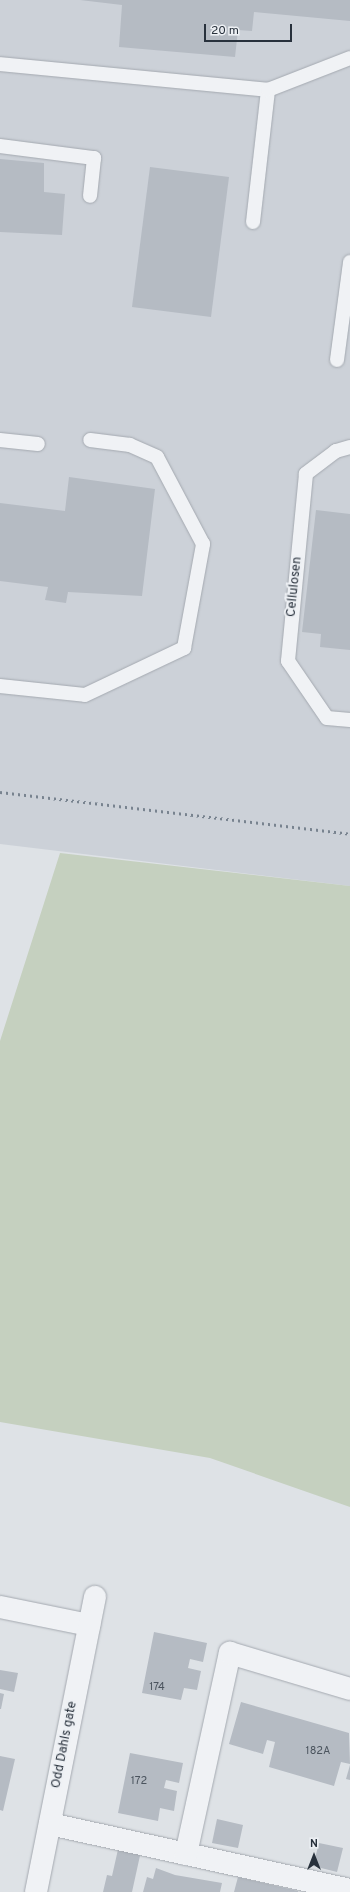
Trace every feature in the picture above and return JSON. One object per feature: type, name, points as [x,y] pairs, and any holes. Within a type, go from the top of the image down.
[{"type":"street","name":"Odd Dahls gate","points":[[36,1892],[95,1597]]},
{"type":"street","points":[[0,1607],[89,1625]]},
{"type":"street","points":[[186,1854],[230,1653],[350,1689]]},
{"type":"street","points":[[50,1824],[350,1890]]},
{"type":"lane","points":[[0,64],[268,90],[350,58]]},
{"type":"lane","points":[[253,222],[268,90]]},
{"type":"lane","points":[[0,146],[94,158],[90,196]]},
{"type":"lane","points":[[337,360],[350,262]]},
{"type":"lane","points":[[0,440],[38,444]]},
{"type":"lane","points":[[0,686],[86,695],[184,648],[202,544],[157,457],[130,444],[90,440]]},
{"type":"lane","name":"Cellulosen","points":[[350,447],[336,451],[306,474],[288,661],[327,718],[350,720]]},
{"type":"shaded area","points":[[0,0],[350,0],[350,886],[0,844]]},
{"type":"green space","points":[[60,853],[350,886],[350,1507],[210,1458],[0,1422],[0,1041]]},
{"type":"building","points":[[80,0],[350,0],[350,21],[254,12],[252,31],[238,30],[235,57],[119,47],[122,5]]},
{"type":"building","points":[[0,159],[44,163],[44,192],[65,194],[62,235],[0,232]]},
{"type":"building","points":[[150,167],[229,177],[211,317],[132,307]]},
{"type":"building","points":[[69,477],[155,489],[142,596],[68,592],[66,603],[45,600],[48,587],[0,581],[0,503],[65,511]]},
{"type":"building","points":[[316,510],[350,514],[350,650],[320,647],[321,634],[302,632]]},
{"type":"building","points":[[154,1632],[207,1643],[203,1662],[190,1659],[188,1668],[201,1671],[197,1690],[184,1688],[181,1700],[142,1693]]},
{"type":"building","points":[[0,1670],[18,1673],[14,1692],[0,1689]]},
{"type":"building","points":[[0,1693],[4,1694],[1,1709],[0,1709]]},
{"type":"building","points":[[241,1702],[349,1733],[350,1764],[341,1762],[334,1786],[269,1767],[275,1742],[267,1740],[263,1754],[229,1744]]},
{"type":"building","points":[[130,1753],[183,1763],[179,1783],[166,1780],[164,1788],[177,1791],[174,1811],[160,1808],[158,1821],[118,1813]]},
{"type":"building","points":[[0,1756],[15,1759],[3,1811],[0,1810]]},
{"type":"building","points":[[350,1765],[350,1780],[346,1779]]},
{"type":"building","points":[[217,1819],[243,1825],[238,1848],[212,1843]]},
{"type":"building","points":[[319,1843],[343,1848],[337,1872],[313,1866]]},
{"type":"building","points":[[119,1845],[141,1851],[132,1892],[103,1892],[107,1875],[112,1876]]},
{"type":"building","points":[[156,1868],[175,1875],[222,1883],[220,1892],[143,1892],[147,1877],[153,1879]]},
{"type":"building","points":[[238,1877],[298,1891],[298,1892],[234,1892]]},
{"type":"railway","points":[[0,792],[350,834]]}]
